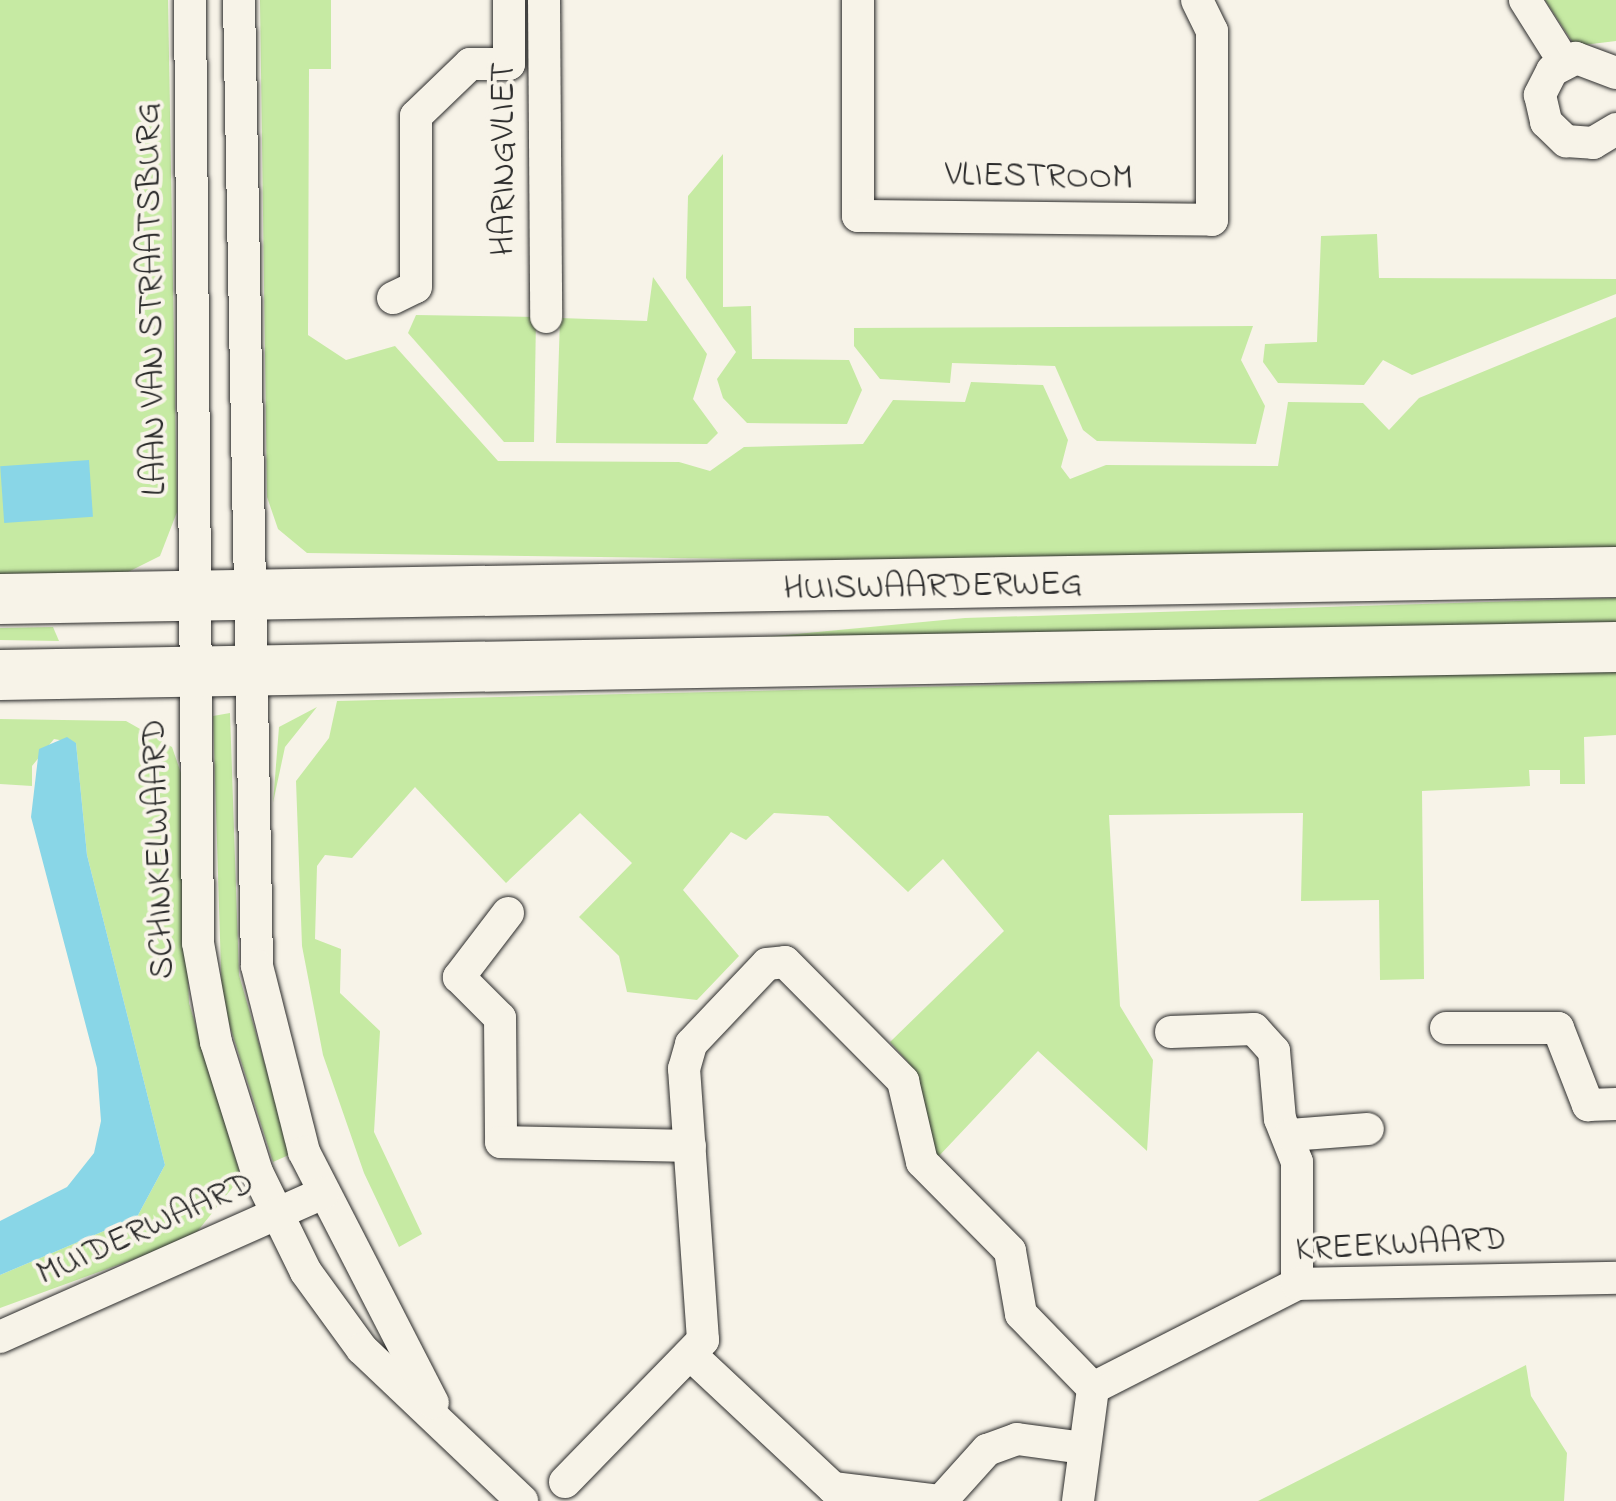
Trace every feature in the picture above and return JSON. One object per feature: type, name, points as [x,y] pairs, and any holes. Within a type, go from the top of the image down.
[{"type":"highway","name":"HUISWAARDERWEG","points":[[0,599],[1616,572]]},
{"type":"highway","name":"HUISWAARDERWEG","points":[[0,675],[1616,647]]},
{"type":"street","name":"LAAN VAN STRAATSBURG","points":[[190,0],[194,598]]},
{"type":"street","points":[[239,0],[249,670]]},
{"type":"street","name":"HARINGVLIET","points":[[393,298],[416,287],[416,116],[470,64],[509,64],[509,0]]},
{"type":"street","name":"HARINGVLIET","points":[[544,0],[546,317]]},
{"type":"street","name":"VLIESTROOM","points":[[858,0],[858,216],[1212,220],[1212,32],[1196,0]]},
{"type":"street","points":[[1524,0],[1564,62]]},
{"type":"street","points":[[1616,74],[1589,58],[1564,62],[1540,96],[1546,122],[1579,144],[1616,129]]},
{"type":"street","points":[[194,598],[194,671]]},
{"type":"street","name":"SCHINKELWAARD","points":[[249,670],[256,966],[293,1116],[323,1193],[448,1430]]},
{"type":"street","name":"SCHINKELWAARD","points":[[194,671],[204,988],[277,1217],[362,1349],[522,1501]]},
{"type":"street","points":[[508,912],[459,977],[500,1018],[501,1142],[690,1146]]},
{"type":"street","points":[[565,1482],[692,1356],[703,1340],[690,1146],[691,1044],[766,964],[785,962],[903,1080],[922,1162],[1010,1251],[1020,1314],[1094,1388],[1078,1501]]},
{"type":"street","points":[[1446,1028],[1558,1028],[1588,1105],[1616,1104]]},
{"type":"street","points":[[1171,1032],[1254,1030],[1274,1050],[1290,1134],[1298,1284]]},
{"type":"street","points":[[1290,1134],[1368,1128]]},
{"type":"street","name":"MUIDERWAARD","points":[[0,1338],[277,1217],[323,1193]]},
{"type":"street","name":"KREEKWAARD","points":[[1094,1388],[1298,1284],[1616,1278]]},
{"type":"street","points":[[692,1356],[833,1488],[942,1501],[987,1450],[1017,1439],[1084,1448]]},
{"type":"green space","points":[[0,0],[168,0],[177,512],[160,556],[122,575],[0,578]]},
{"type":"green space","points":[[260,0],[331,0],[331,69],[309,69],[308,335],[346,360],[395,346],[498,461],[679,462],[710,471],[744,447],[863,444],[893,400],[965,402],[971,382],[1043,385],[1068,440],[1061,467],[1070,479],[1106,465],[1278,466],[1288,402],[1363,403],[1389,430],[1419,398],[1616,317],[1616,547],[896,561],[307,553],[278,529],[267,497]]},
{"type":"green space","points":[[1545,0],[1616,0],[1616,41],[1575,46]]},
{"type":"green space","points":[[723,154],[723,307],[751,306],[752,359],[849,360],[862,390],[847,424],[747,423],[723,398],[717,379],[736,352],[686,278],[688,196]]},
{"type":"green space","points":[[1377,234],[1379,278],[1616,279],[1616,294],[1412,375],[1383,360],[1364,385],[1278,383],[1263,362],[1265,344],[1317,342],[1321,236]]},
{"type":"green space","points":[[653,277],[707,354],[693,399],[718,433],[707,444],[556,443],[560,318],[647,321]]},
{"type":"green space","points":[[416,315],[536,317],[534,442],[504,442],[408,333]]},
{"type":"green space","points":[[1253,326],[1241,360],[1265,406],[1256,444],[1097,441],[1083,430],[1055,366],[952,363],[950,383],[880,379],[854,346],[854,328]]},
{"type":"green space","points":[[1616,598],[1616,627],[754,638],[965,618]]},
{"type":"green space","points":[[53,627],[59,641],[0,640],[0,628]]},
{"type":"green space","points":[[1616,670],[1616,735],[1584,737],[1585,784],[1560,784],[1560,770],[1529,770],[1530,786],[1422,791],[1424,979],[1380,980],[1379,900],[1301,901],[1303,813],[1109,815],[1120,1006],[1153,1060],[1147,1151],[1038,1051],[938,1157],[931,1150],[908,1062],[890,1042],[1004,931],[943,859],[908,892],[828,816],[774,813],[746,840],[731,832],[683,890],[739,956],[697,1000],[627,992],[619,956],[579,917],[632,863],[580,813],[506,883],[415,787],[352,858],[325,855],[317,866],[315,939],[341,949],[340,993],[380,1031],[374,1132],[422,1234],[399,1247],[364,1173],[323,1055],[302,946],[296,781],[329,738],[337,701]]},
{"type":"green space","points":[[317,707],[285,747],[273,803],[279,727]]},
{"type":"green space","points":[[230,713],[239,975],[291,1154],[273,1162],[222,1001],[213,716]]},
{"type":"green space","points":[[0,719],[126,721],[172,747],[181,773],[189,1003],[241,1177],[192,1238],[0,1308],[0,1275],[137,1217],[165,1165],[87,855],[76,743],[54,739],[32,766],[32,786],[0,784]]},
{"type":"green space","points":[[1526,1365],[1531,1396],[1567,1453],[1564,1501],[1258,1501]]},
{"type":"water","points":[[89,460],[93,517],[4,523],[0,466]]},
{"type":"water","points":[[67,737],[76,743],[87,855],[165,1165],[137,1217],[0,1275],[0,1221],[67,1187],[94,1153],[101,1121],[97,1068],[31,817],[39,749]]}]
